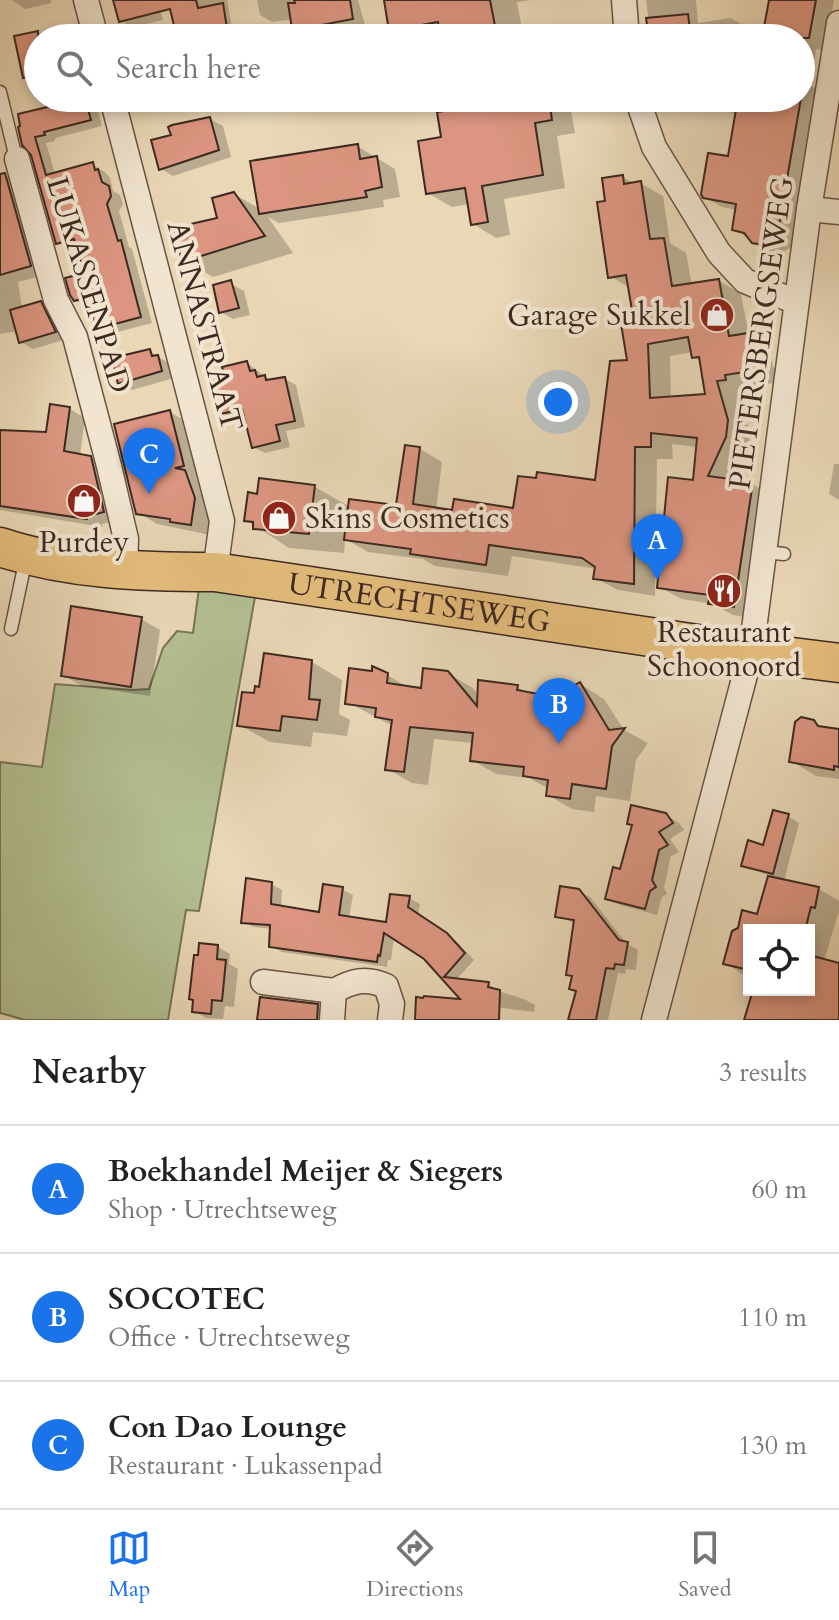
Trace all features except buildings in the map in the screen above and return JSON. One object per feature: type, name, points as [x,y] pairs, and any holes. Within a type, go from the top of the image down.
[{"type":"main road","name":"UTRECHTSEWEG","points":[[13,552],[125,571],[215,572],[839,663]]},
{"type":"street","points":[[86,0],[92,24]]},
{"type":"street","points":[[624,0],[626,24]]},
{"type":"street","name":"PIETERSBERGSEWEG","points":[[654,1020],[774,553],[796,302],[839,23]]},
{"type":"street","name":"ANNASTRAAT","points":[[116,112],[222,521],[215,572]]},
{"type":"street","points":[[642,112],[654,147],[719,253],[745,281],[796,302]]},
{"type":"street","name":"LUKASSENPAD","points":[[10,154],[56,300],[75,337],[126,539],[125,571]]},
{"type":"street","points":[[809,209],[839,212]]},
{"type":"street","points":[[263,982],[334,991],[355,980],[377,982],[386,986],[392,1004],[390,1020]]},
{"type":"street","points":[[332,1020],[334,991]]},
{"type":"lane","name":"LUKASSENPAD","points":[[0,92],[10,154]]},
{"type":"lane","points":[[11,629],[13,552]]},
{"type":"green space","points":[[199,588],[255,597],[199,911],[186,910],[168,1020],[25,1020],[0,1013],[0,762],[42,767],[55,684],[149,689],[163,648],[177,631],[193,633]]},
{"type":"place","name":"Garage Sukkel","points":[[717,315]]},
{"type":"place","name":"Con Dao Lounge","points":[[149,494]]},
{"type":"place","name":"Purdey","points":[[84,501]]},
{"type":"place","name":"Skins Cosmetics","points":[[279,518]]},
{"type":"place","name":"Boekhandel Meijer & Siegers","points":[[657,580]]},
{"type":"place","name":"Restaurant Schoonoord","points":[[724,591]]},
{"type":"place","name":"SOCOTEC","points":[[559,744]]}]
